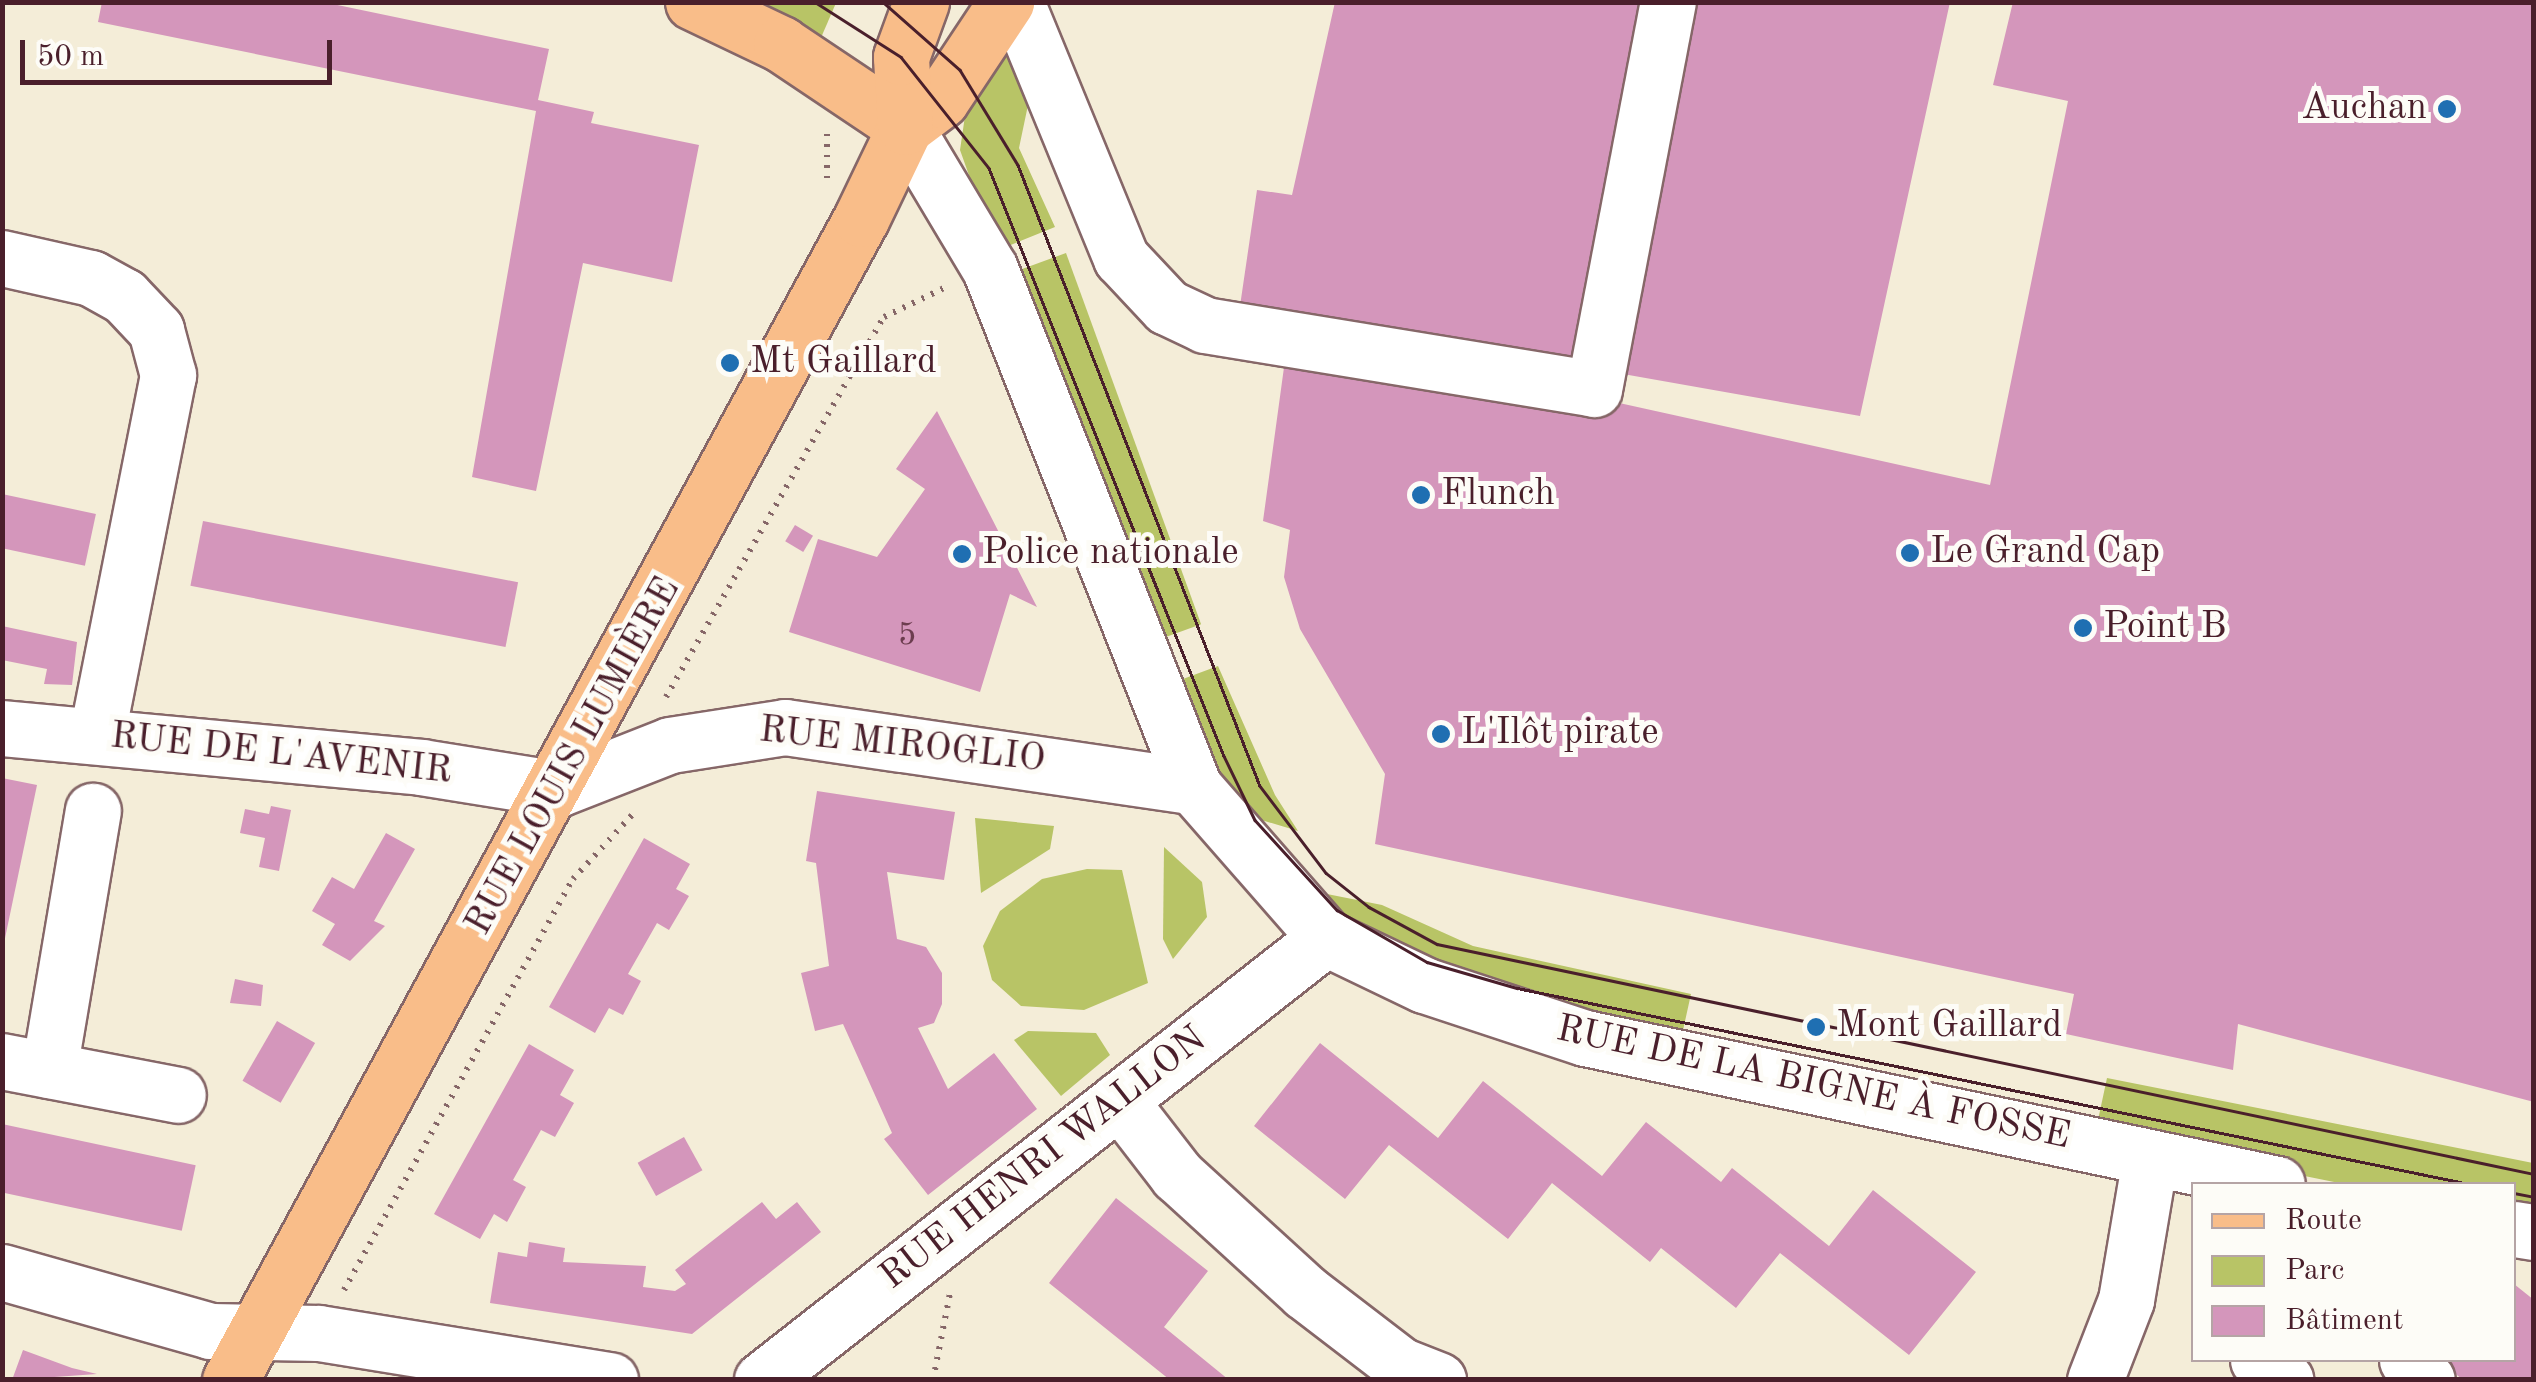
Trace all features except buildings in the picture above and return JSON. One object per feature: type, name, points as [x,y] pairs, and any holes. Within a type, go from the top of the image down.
[{"type":"main road","points":[[692,2],[781,44],[904,127]]},
{"type":"main road","points":[[904,127],[901,57],[921,2]]},
{"type":"main road","points":[[904,127],[941,100],[1006,2]]},
{"type":"main road","name":"RUE LOUIS LUMIÈRE","points":[[230,1380],[558,790],[904,127]]},
{"type":"street","points":[[1016,2],[1122,258],[1167,307],[1205,325],[1594,389],[1668,2]]},
{"type":"street","name":"RUE DE LA BIGNE À FOSSE","points":[[904,127],[990,268],[1194,787],[1326,938],[1424,985],[1585,1038],[2267,1182]]},
{"type":"street","points":[[2,258],[92,278],[124,296],[156,330],[168,375],[97,734]]},
{"type":"street","name":"RUE MIROGLIO","points":[[558,790],[660,749],[724,730],[785,727],[1194,787]]},
{"type":"street","name":"RUE DE L'AVENIR","points":[[2,728],[97,734],[558,790]]},
{"type":"street","points":[[93,812],[26,1066],[178,1094]]},
{"type":"street","name":"RUE HENRI WALLON","points":[[762,1380],[1326,938]]},
{"type":"street","points":[[1119,1100],[1177,1175],[1306,1292],[1400,1364],[1438,1380]]},
{"type":"street","points":[[2095,1380],[2126,1300],[2150,1158]]},
{"type":"street","points":[[2,1272],[210,1331],[320,1334],[610,1380]]},
{"type":"street","points":[[2261,1362],[2286,1380]]},
{"type":"street","points":[[2409,1362],[2427,1380]]},
{"type":"path","points":[[660,749],[650,726],[884,318],[958,281]]},
{"type":"path","points":[[320,1334],[573,880],[644,807]]},
{"type":"path","points":[[934,1380],[963,1222]]},
{"type":"green space","points":[[747,3],[836,3],[820,40]]},
{"type":"green space","points":[[1013,33],[1032,86],[1019,148],[1055,227],[996,251],[960,150],[966,109]]},
{"type":"green space","points":[[1066,253],[1201,624],[1141,646],[1006,275]]},
{"type":"green space","points":[[1218,666],[1275,795],[1298,831],[1228,810],[1164,686]]},
{"type":"green space","points":[[975,818],[1054,826],[1050,849],[981,893]]},
{"type":"green space","points":[[1164,847],[1202,882],[1207,917],[1173,959],[1163,939]]},
{"type":"green space","points":[[1087,869],[1122,870],[1148,983],[1084,1010],[1021,1006],[992,980],[983,946],[1000,911],[1042,879]]},
{"type":"green space","points":[[1297,888],[1382,905],[1473,946],[1691,994],[1678,1053],[1432,977]]},
{"type":"green space","points":[[1028,1031],[1096,1033],[1110,1055],[1061,1096],[1014,1040]]},
{"type":"green space","points":[[2107,1078],[2533,1163],[2533,1219],[2516,1216],[2516,1182],[2334,1182],[2095,1134]]},
{"type":"tram line","points":[[815,2],[901,57],[989,168],[1224,756],[1255,820],[1337,910],[1427,962],[1517,988],[2459,1182]]},
{"type":"tram line","points":[[883,2],[960,70],[1018,165],[1260,786],[1326,873],[1369,907],[1437,944],[2534,1174]]},
{"type":"tram line","points":[[2516,1193],[2534,1197]]},
{"type":"place","name":"Auchan","points":[[2447,109]]},
{"type":"place","name":"Mt Gaillard","points":[[730,363]]},
{"type":"place","name":"Flunch","points":[[1421,495]]},
{"type":"place","name":"Le Grand Cap","points":[[1910,553]]},
{"type":"place","name":"Police nationale","points":[[962,554]]},
{"type":"place","name":"Point B","points":[[2083,628]]},
{"type":"place","name":"L'Ilôt pirate","points":[[1441,734]]},
{"type":"place","name":"Mont Gaillard","points":[[1816,1027]]}]
